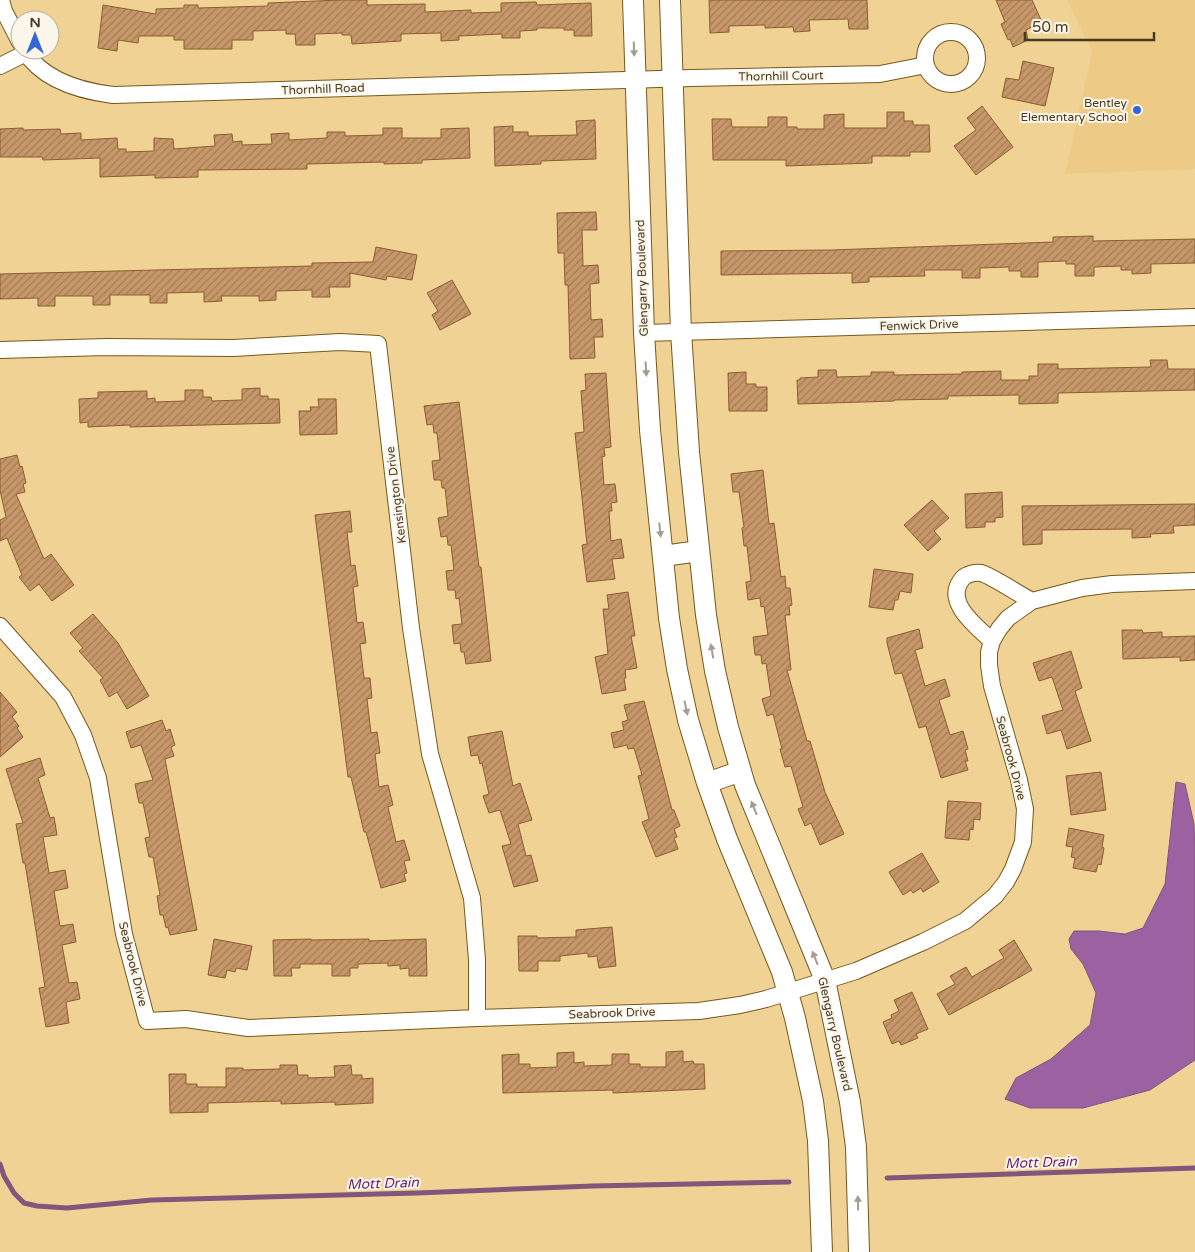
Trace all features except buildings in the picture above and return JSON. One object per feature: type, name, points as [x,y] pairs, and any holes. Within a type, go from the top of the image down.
[{"type":"street","name":"Glengarry Boulevard","points":[[633,0],[644,333],[650,430],[677,669],[688,720],[726,839],[782,972],[788,992],[813,1101],[818,1140],[822,1252]]},
{"type":"street","name":"Glengarry Boulevard","points":[[670,0],[681,332],[689,452],[706,615],[728,727],[745,785],[825,980],[850,1102],[856,1146],[859,1252]]},
{"type":"street","name":"Thornhill Road","points":[[2,8],[10,23]]},
{"type":"street","points":[[0,66],[10,58]]},
{"type":"street","name":"Thornhill Road","points":[[34,60],[43,70],[64,83],[88,92],[113,95],[635,79]]},
{"type":"street","name":"Thornhill Court","points":[[635,79],[880,74],[926,66]]},
{"type":"street","name":"Fenwick Drive","points":[[644,333],[1195,317]]},
{"type":"street","name":"Kensington Drive","points":[[0,350],[106,347],[233,348],[340,342],[378,344],[411,628],[430,754],[472,898],[477,960],[476,1018]]},
{"type":"street","points":[[663,556],[699,551]]},
{"type":"street","points":[[992,641],[961,609],[957,602],[956,589],[963,578],[972,574],[982,573],[1032,601]]},
{"type":"street","name":"Seabrook Drive","points":[[0,626],[63,697],[83,735],[98,778],[124,934],[147,1021],[186,1019],[248,1028],[699,1011],[740,1005],[788,992],[856,971],[923,942],[965,921],[995,896],[1013,869],[1023,842],[1025,809],[1019,780],[992,686],[989,665],[989,652],[992,641],[999,629],[1008,618],[1032,601],[1082,588],[1112,584],[1195,581]]},
{"type":"street","points":[[707,783],[741,771]]},
{"type":"shaded area","name":"Bentley Elementary School","points":[[1067,0],[1195,0],[1195,169],[1065,174],[1092,52]]},
{"type":"shaded area","points":[[1176,782],[1185,784],[1194,824],[1195,1060],[1150,1090],[1083,1108],[1030,1108],[1005,1099],[1016,1078],[1051,1059],[1090,1025],[1096,993],[1083,964],[1071,949],[1069,939],[1074,931],[1125,934],[1143,928],[1165,884]]},
{"type":"waterway","name":"Mott Drain","points":[[0,1164],[4,1176],[14,1193],[24,1203],[67,1208],[152,1200],[592,1186],[789,1182]]},
{"type":"waterway","name":"Mott Drain","points":[[887,1178],[1195,1168]]},
{"type":"place","name":"Bentley Elementary School","points":[[1137,110]]}]
